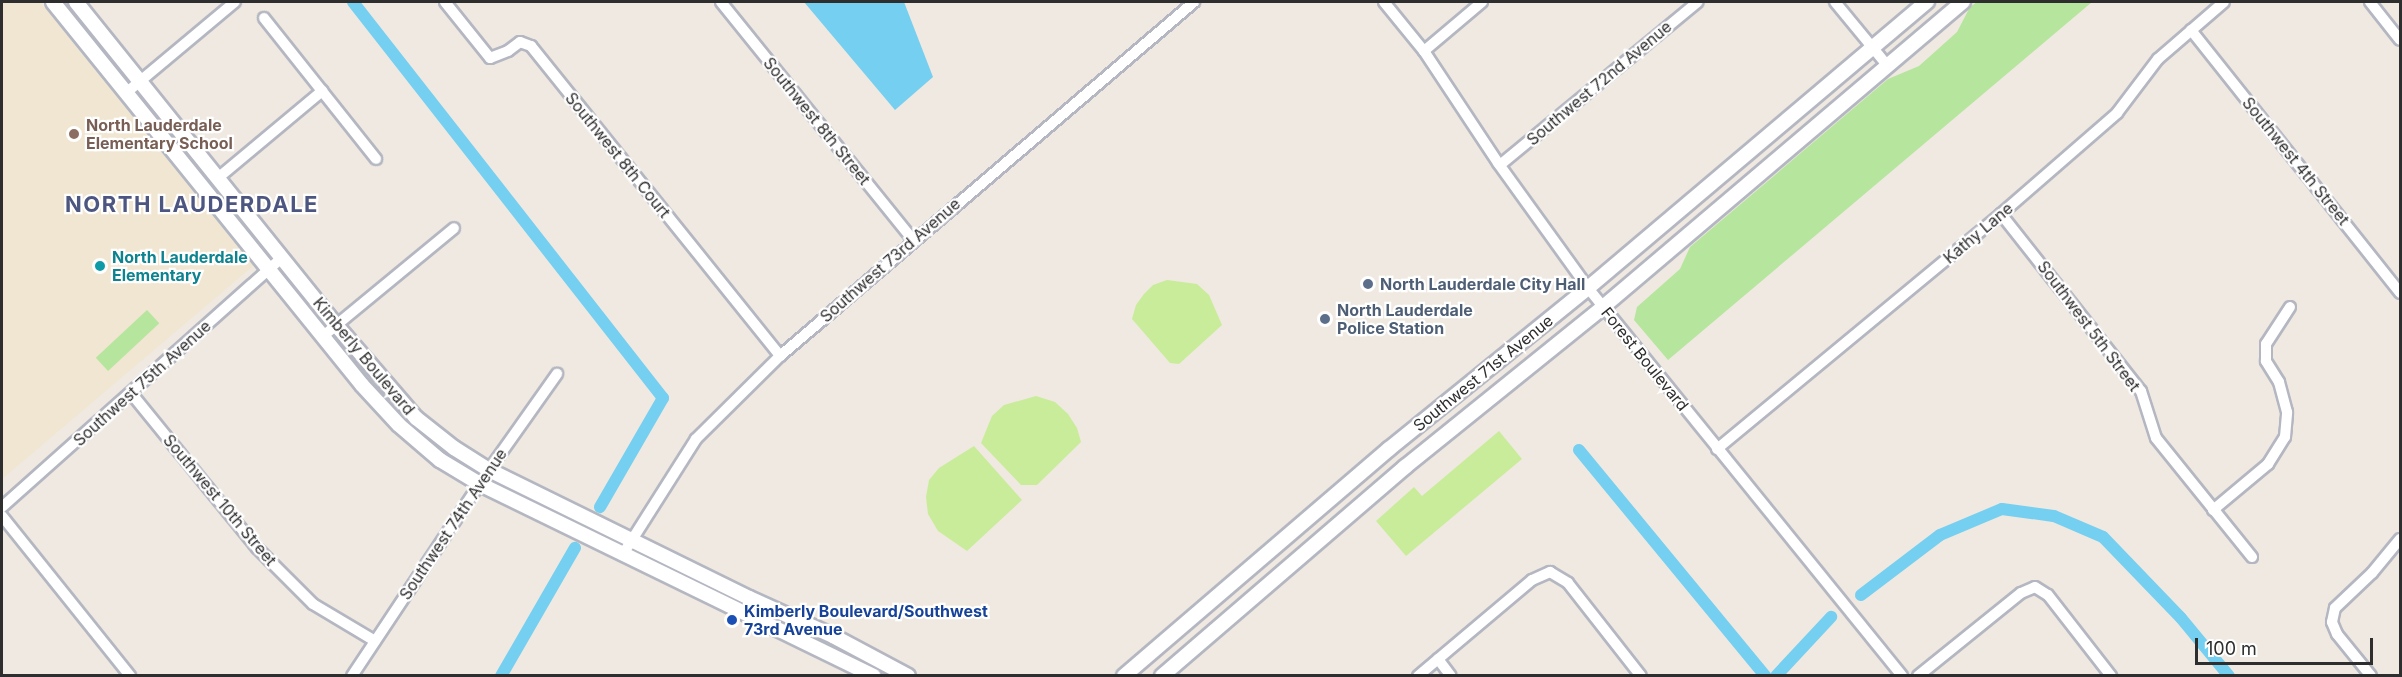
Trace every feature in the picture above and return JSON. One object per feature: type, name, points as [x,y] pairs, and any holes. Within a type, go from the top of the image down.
[{"type":"street","name":"Kimberly Boulevard","points":[[53,2],[322,337],[399,425],[440,460],[480,484],[874,675]]},
{"type":"street","points":[[69,2],[91,30],[105,37]]},
{"type":"street","name":"Kimberly Boulevard","points":[[76,2],[281,258],[416,418],[454,448],[489,470],[833,636],[908,675]]},
{"type":"street","points":[[126,93],[235,2]]},
{"type":"street","name":"Southwest 8th Court","points":[[446,2],[490,58],[520,42],[531,46],[780,356]]},
{"type":"street","name":"Southwest 8th Street","points":[[721,2],[913,240]]},
{"type":"street","points":[[1176,2],[1183,11]]},
{"type":"street","name":"Southwest 73rd Avenue","points":[[623,554],[630,539],[696,439],[780,356],[1194,2]]},
{"type":"street","name":"Forest Boulevard","points":[[1384,2],[1424,51],[1500,165],[1588,288],[1902,675]]},
{"type":"street","points":[[1424,51],[1482,2]]},
{"type":"street","name":"Southwest 72nd Avenue","points":[[1500,165],[1698,2]]},
{"type":"street","points":[[1835,2],[1887,65]]},
{"type":"street","name":"Southwest 71st Avenue","points":[[1124,675],[1389,449],[1588,288],[1927,2]]},
{"type":"street","name":"Southwest 71st Avenue","points":[[1162,675],[1405,467],[1603,307],[1963,2]]},
{"type":"street","name":"Kathy Lane","points":[[1718,449],[2001,214],[2117,112],[2158,58],[2224,2]]},
{"type":"street","points":[[2370,2],[2400,40]]},
{"type":"street","points":[[264,18],[376,159]]},
{"type":"street","name":"Southwest 4th Street","points":[[2191,30],[2400,293]]},
{"type":"street","points":[[218,178],[322,91]]},
{"type":"street","name":"Southwest 5th Street","points":[[2001,214],[2141,391],[2156,438],[2252,557]]},
{"type":"street","points":[[322,337],[454,228]]},
{"type":"street","name":"Southwest 75th Avenue","points":[[2,507],[281,258]]},
{"type":"street","points":[[2213,510],[2268,464],[2284,437],[2287,412],[2279,382],[2266,361],[2266,344],[2290,307]]},
{"type":"street","name":"Southwest 74th Avenue","points":[[352,675],[489,470],[557,375]]},
{"type":"street","name":"Southwest 10th Street","points":[[131,393],[257,548],[313,604],[375,641]]},
{"type":"street","points":[[2,516],[130,675]]},
{"type":"street","points":[[2371,675],[2337,634],[2332,622],[2335,608],[2372,573],[2400,539]]},
{"type":"street","points":[[1418,675],[1532,580],[1550,572],[1568,584],[1641,675]]},
{"type":"street","points":[[1918,675],[2021,593],[2035,587],[2048,595],[2112,675]]},
{"type":"street","points":[[1438,659],[1451,675]]},
{"type":"shaded area","name":"North Lauderdale Elementary School","points":[[2,2],[40,2],[253,266],[2,479]]},
{"type":"green space","points":[[1977,2],[2092,2],[1668,360],[1634,320],[1637,307],[1680,269],[1690,247],[1888,79],[1919,66],[1957,32],[1970,7]]},
{"type":"green space","points":[[1167,280],[1197,284],[1209,295],[1222,325],[1179,364],[1170,363],[1132,319],[1136,305],[1144,294],[1153,285]]},
{"type":"green space","points":[[147,310],[159,323],[108,371],[96,358]]},
{"type":"green space","points":[[1036,396],[1055,402],[1068,414],[1077,428],[1081,442],[1037,485],[1021,485],[981,443],[992,416],[1004,405]]},
{"type":"green space","points":[[1499,431],[1522,459],[1406,556],[1376,521],[1414,487],[1422,496]]},
{"type":"green space","points":[[974,446],[1022,500],[967,551],[938,531],[928,514],[926,497],[929,480],[939,468]]},
{"type":"water","points":[[804,2],[904,2],[933,77],[895,110]]},
{"type":"waterway","points":[[353,2],[663,398],[600,507]]},
{"type":"waterway","points":[[1579,450],[1765,676]]},
{"type":"waterway","points":[[1861,595],[1940,535],[2002,509],[2054,516],[2103,537],[2181,618],[2229,676]]},
{"type":"waterway","points":[[501,676],[575,548]]},
{"type":"waterway","points":[[1776,676],[1831,617]]},
{"type":"place","name":"North Lauderdale Elementary School","points":[[74,134]]},
{"type":"place","name":"North Lauderdale Elementary","points":[[100,266]]},
{"type":"place","name":"North Lauderdale City Hall","points":[[1368,284]]},
{"type":"place","name":"North Lauderdale Police Station","points":[[1325,319]]},
{"type":"place","name":"Kimberly Boulevard/Southwest 73rd Avenue","points":[[732,620]]},
{"type":"district","name":"NORTH LAUDERDALE","points":[[192,205]]}]
